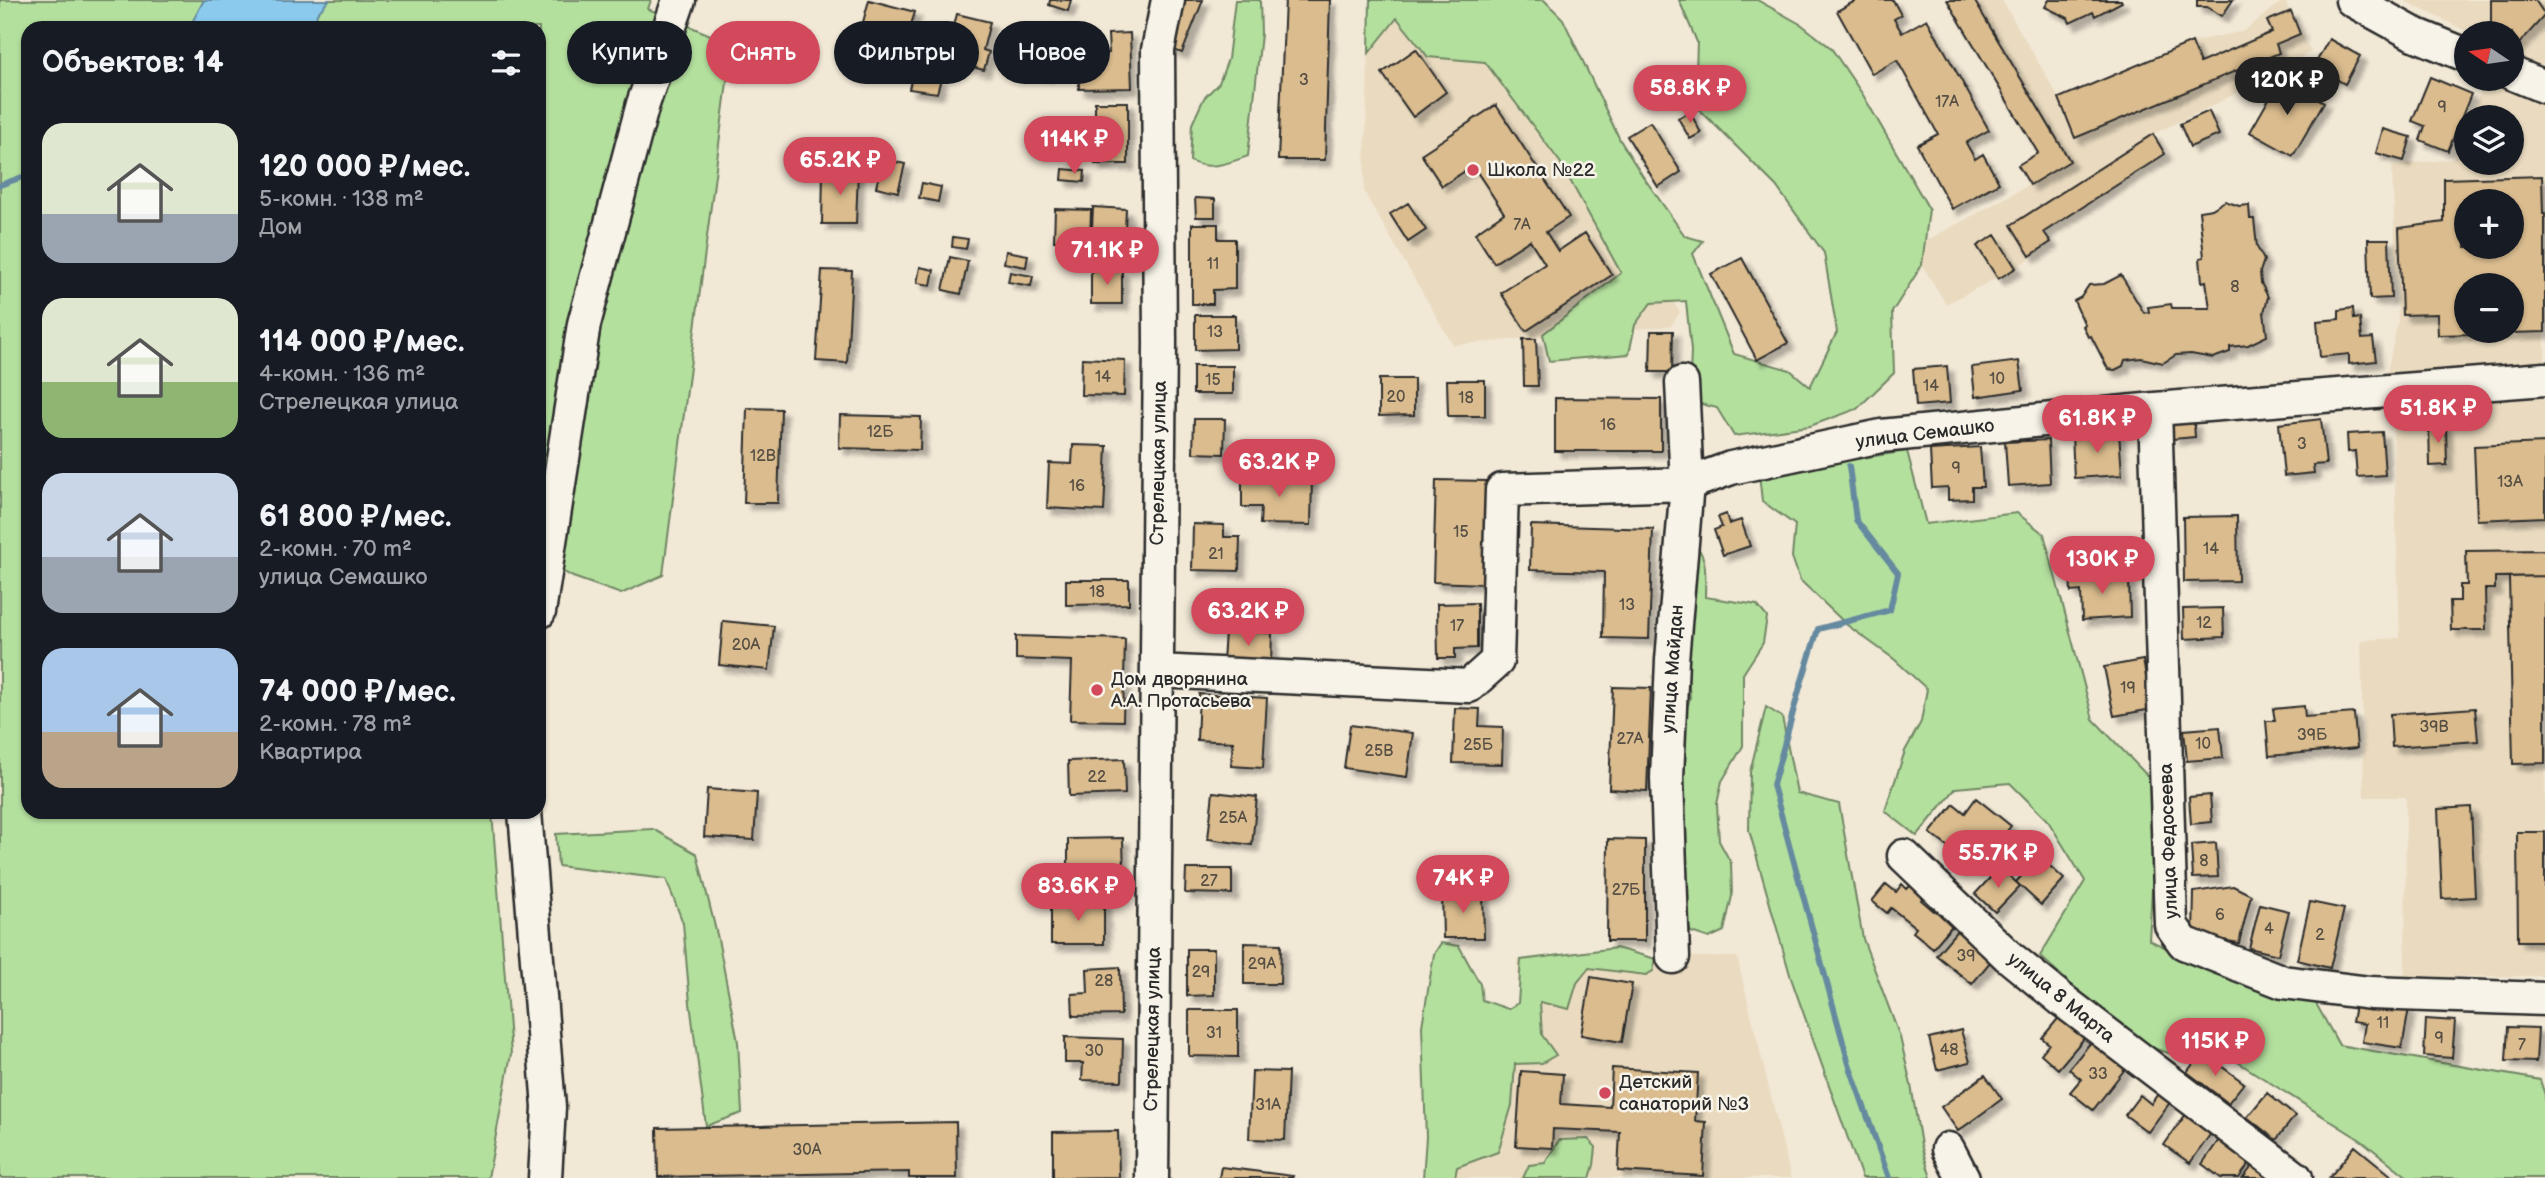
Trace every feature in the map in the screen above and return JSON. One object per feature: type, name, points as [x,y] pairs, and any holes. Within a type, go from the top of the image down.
[{"type":"street","points":[[546,567],[584,324],[643,104],[679,0]]},
{"type":"street","name":"Стрелецкая улица","points":[[1152,1178],[1160,343],[1158,50],[1168,0]]},
{"type":"street","points":[[2352,0],[2413,33],[2454,50]]},
{"type":"street","points":[[2524,78],[2545,87]]},
{"type":"street","name":"улица Семашко","points":[[1157,671],[1469,686],[1497,661],[1502,490],[1687,484],[1731,468],[1881,436],[2155,408],[2545,379]]},
{"type":"street","name":"улица Майдан","points":[[1673,957],[1667,778],[1672,660],[1687,484],[1682,383]]},
{"type":"street","name":"улица Федосеева","points":[[2155,408],[2171,925],[2184,943],[2283,982],[2370,993],[2545,999]]},
{"type":"street","points":[[526,819],[549,1107],[545,1178]]},
{"type":"street","name":"улица 8 Марта","points":[[1904,856],[2008,956],[2296,1178]]},
{"type":"street","points":[[1948,1149],[1963,1178]]},
{"type":"shaded area","name":"Школа №22","points":[[1370,0],[1498,0],[1567,147],[1680,312],[1671,326],[1453,345],[1364,192]]},
{"type":"shaded area","points":[[1947,0],[2002,0],[2059,98],[2192,42],[2244,31],[2284,0],[2311,52],[2214,105],[2153,134],[2165,154],[2045,232],[2051,242],[2016,268],[1946,304],[1922,265],[1924,242],[2029,185],[2018,165],[2038,153]]},
{"type":"shaded area","points":[[2403,0],[2545,0],[2545,69],[2524,59],[2524,21],[2454,21],[2454,25]]},
{"type":"shaded area","points":[[2481,91],[2516,91],[2545,102],[2545,366],[2386,376],[2398,322],[2392,165],[2453,159],[2454,157],[2454,175],[2524,175],[2524,105],[2475,105]]},
{"type":"shaded area","points":[[2545,395],[2545,976],[2405,977],[2406,797],[2364,797],[2361,640],[2400,638],[2392,401]]},
{"type":"shaded area","name":"Детский санаторий №3","points":[[1737,957],[1791,1178],[1439,1178],[1441,1007],[1518,1007],[1518,959]]},
{"type":"green space","points":[[0,0],[651,0],[648,9],[677,21],[567,21],[567,84],[692,84],[692,27],[706,33],[706,84],[727,84],[663,575],[621,594],[573,577],[546,562],[546,21],[21,21],[21,819],[493,819],[511,1054],[488,1178],[0,1178]]},
{"type":"green space","points":[[1235,0],[1260,0],[1261,34],[1248,156],[1219,165],[1197,164],[1190,161],[1192,124],[1204,98],[1219,83],[1228,59]]},
{"type":"green space","points":[[1370,0],[1544,0],[1563,19],[1620,140],[1642,175],[1685,236],[1703,241],[1693,254],[1734,354],[1790,370],[1810,387],[1837,332],[1824,253],[1776,186],[1695,105],[1697,42],[1679,0],[1757,0],[1802,25],[1831,48],[1863,95],[1929,209],[1922,265],[1892,312],[1894,373],[1857,409],[1810,426],[1734,436],[1717,408],[1689,401],[1691,351],[1686,301],[1651,303],[1635,325],[1629,354],[1549,361],[1543,334],[1621,273],[1560,162],[1485,62],[1428,57],[1397,18],[1369,53]]},
{"type":"green space","points":[[1907,451],[1926,524],[2017,513],[2044,534],[2093,719],[2158,787],[2149,940],[2198,963],[2314,1000],[2339,1045],[2540,1080],[2545,1095],[2543,1178],[2409,1178],[2362,1141],[2217,1049],[2181,1057],[2134,1042],[2040,956],[2085,881],[2048,821],[2010,783],[1956,788],[1917,836],[1885,811],[1905,751],[1921,722],[1927,689],[1894,659],[1847,625],[1800,580],[1792,557],[1795,525],[1762,501],[1759,474]]},
{"type":"green space","points":[[1692,543],[1704,560],[1705,597],[1757,605],[1767,617],[1763,643],[1743,674],[1743,746],[1722,781],[1717,804],[1719,841],[1731,863],[1732,896],[1724,931],[1709,938],[1691,932],[1684,918],[1676,755],[1690,697],[1681,599]]},
{"type":"green space","points":[[1766,707],[1782,717],[1797,793],[1839,804],[1863,939],[1900,1037],[1921,1145],[1931,1178],[1862,1178],[1791,978],[1749,830],[1750,772]]},
{"type":"green space","points":[[653,829],[697,854],[718,939],[738,1042],[742,1113],[706,1126],[683,923],[666,879],[558,866],[556,834]]},
{"type":"green space","points":[[1441,943],[1459,946],[1480,984],[1482,1000],[1508,1009],[1518,1003],[1521,960],[1616,948],[1656,959],[1653,971],[1646,975],[1589,968],[1577,983],[1569,1009],[1540,1002],[1542,1035],[1556,1055],[1542,1063],[1515,1064],[1512,1105],[1498,1152],[1457,1167],[1455,1178],[1423,1178],[1426,1137],[1422,1026],[1434,954]]},
{"type":"green space","points":[[1588,1139],[1596,1147],[1590,1178],[1523,1178],[1529,1165],[1545,1163],[1559,1140]]},
{"type":"water","points":[[204,0],[329,0],[317,14],[316,21],[193,21]]},
{"type":"building","points":[[869,0],[915,12],[912,21],[863,21]]},
{"type":"building","points":[[1050,0],[1071,0],[1068,11],[1049,5]]},
{"type":"building","points":[[1182,0],[1203,0],[1182,53],[1171,49],[1179,28],[1172,25]]},
{"type":"building","points":[[1285,0],[1330,0],[1325,160],[1278,160]]},
{"type":"building","points":[[1857,0],[1893,0],[1901,15],[1894,19],[1902,33],[1927,19],[1989,130],[1966,143],[1975,159],[1983,154],[1999,183],[1952,209],[1917,145],[1938,134],[1897,60],[1872,74],[1837,11]]},
{"type":"building","points":[[1947,0],[1974,0],[2070,161],[2030,185],[2018,165],[2038,153]]},
{"type":"building","points":[[2049,0],[2122,2],[2095,16],[2093,12],[2070,23],[2068,18],[2045,7]]},
{"type":"building","points":[[2197,0],[2233,0],[2222,16],[2207,7],[2197,7]]},
{"type":"building","points":[[2491,0],[2535,0],[2545,15],[2524,38],[2524,21],[2491,21]]},
{"type":"building","points":[[2291,11],[2300,34],[2276,44],[2279,53],[2075,138],[2059,98],[2192,42],[2200,63],[2272,32],[2267,21]]},
{"type":"building","points":[[957,14],[990,22],[983,50],[989,52],[984,70],[979,69],[979,21],[955,21]]},
{"type":"building","points":[[1130,33],[1132,88],[1079,89],[1079,84],[1110,84],[1110,34]]},
{"type":"building","points":[[2329,39],[2360,56],[2345,84],[2314,66]]},
{"type":"building","points":[[1416,49],[1446,92],[1413,117],[1382,73]]},
{"type":"building","points":[[2430,77],[2454,87],[2454,91],[2471,94],[2467,105],[2454,105],[2454,136],[2448,151],[2420,140],[2425,126],[2412,121]]},
{"type":"building","points":[[2281,78],[2324,102],[2293,156],[2250,132]]},
{"type":"building","points":[[910,84],[940,84],[937,93],[909,89]]},
{"type":"building","points":[[1095,102],[1128,102],[1128,164],[1095,164]]},
{"type":"building","points":[[1496,105],[1569,217],[1546,232],[1558,251],[1585,233],[1612,275],[1526,331],[1501,293],[1545,264],[1530,240],[1494,263],[1475,233],[1504,213],[1473,166],[1442,186],[1421,154]]},
{"type":"building","points":[[2209,111],[2219,135],[2190,147],[2180,124]]},
{"type":"building","points":[[1690,112],[1701,133],[1690,139],[1678,118]]},
{"type":"building","points":[[1650,122],[1681,172],[1658,187],[1627,136]]},
{"type":"building","points":[[2383,129],[2411,137],[2404,161],[2376,153]]},
{"type":"building","points":[[2153,134],[2165,154],[2044,232],[2051,242],[2030,256],[2011,225]]},
{"type":"building","points":[[883,159],[905,164],[898,192],[876,187]]},
{"type":"building","points":[[1063,169],[1085,171],[1084,182],[1062,180]]},
{"type":"building","points":[[823,170],[858,170],[856,224],[822,224]]},
{"type":"building","points":[[2542,176],[2545,214],[2545,332],[2524,333],[2524,273],[2454,273],[2454,335],[2438,335],[2437,314],[2402,315],[2399,228],[2444,222],[2444,179]]},
{"type":"building","points":[[922,183],[941,187],[938,202],[919,198]]},
{"type":"building","points":[[1195,198],[1215,199],[1215,217],[1196,217]]},
{"type":"building","points":[[2225,201],[2239,206],[2249,205],[2250,219],[2254,219],[2257,247],[2264,260],[2260,272],[2261,283],[2268,297],[2264,312],[2267,336],[2248,345],[2230,347],[2230,352],[2213,358],[2191,354],[2176,355],[2163,363],[2141,358],[2125,360],[2123,366],[2115,370],[2108,369],[2091,336],[2088,337],[2074,301],[2081,297],[2089,285],[2104,284],[2121,275],[2144,313],[2149,312],[2148,307],[2171,304],[2172,308],[2210,308],[2206,281],[2202,282],[2200,258],[2204,257],[2199,211],[2212,209]]},
{"type":"building","points":[[1408,203],[1426,230],[1408,242],[1390,214]]},
{"type":"building","points":[[1093,207],[1126,209],[1124,249],[1091,248]]},
{"type":"building","points":[[1055,209],[1091,210],[1090,243],[1054,241]]},
{"type":"building","points":[[1192,224],[1218,224],[1218,239],[1235,239],[1235,289],[1213,290],[1213,304],[1192,304]]},
{"type":"building","points":[[1995,235],[2016,268],[1998,279],[1977,246]]},
{"type":"building","points":[[953,237],[968,239],[966,249],[952,247]]},
{"type":"building","points":[[2368,239],[2389,239],[2391,298],[2370,299]]},
{"type":"building","points":[[1006,251],[1028,255],[1026,267],[1004,263]]},
{"type":"building","points":[[950,257],[968,261],[961,294],[943,290]]},
{"type":"building","points":[[1742,258],[1788,343],[1757,360],[1711,274]]},
{"type":"building","points":[[920,267],[934,270],[931,285],[917,283]]},
{"type":"building","points":[[822,270],[852,271],[847,363],[816,361]]},
{"type":"building","points":[[1122,270],[1122,304],[1091,304],[1091,271]]},
{"type":"building","points":[[1010,272],[1033,276],[1031,286],[1008,282]]},
{"type":"building","points":[[2353,308],[2354,319],[2360,318],[2362,339],[2373,338],[2376,361],[2349,364],[2349,354],[2320,357],[2317,321],[2339,319],[2339,310]]},
{"type":"building","points":[[1195,315],[1235,315],[1235,349],[1195,350]]},
{"type":"building","points":[[1651,331],[1673,331],[1672,372],[1650,372]]},
{"type":"building","points":[[1523,339],[1536,339],[1538,386],[1524,386]]},
{"type":"building","points":[[1082,358],[1125,360],[1124,396],[1081,395]]},
{"type":"building","points":[[2019,361],[2023,390],[1975,397],[1972,367]]},
{"type":"building","points":[[1193,366],[1233,366],[1233,394],[1193,394]]},
{"type":"building","points":[[1947,366],[1950,403],[1916,406],[1913,369]]},
{"type":"building","points":[[1379,379],[1414,379],[1414,415],[1379,416]]},
{"type":"building","points":[[1447,380],[1485,380],[1485,416],[1448,416]]},
{"type":"building","points":[[1555,398],[1661,399],[1661,451],[1555,451]]},
{"type":"building","points":[[747,408],[781,409],[778,503],[744,503]]},
{"type":"building","points":[[840,415],[921,417],[920,450],[839,448]]},
{"type":"building","points":[[1194,419],[1225,419],[1224,454],[1193,453]]},
{"type":"building","points":[[2321,419],[2326,464],[2313,465],[2314,473],[2284,476],[2279,424]]},
{"type":"building","points":[[2194,422],[2195,437],[2173,439],[2172,423]]},
{"type":"building","points":[[2446,425],[2447,465],[2430,466],[2429,426]]},
{"type":"building","points":[[2119,432],[2122,475],[2074,478],[2072,435]]},
{"type":"building","points":[[2382,432],[2385,475],[2357,477],[2355,451],[2348,452],[2347,434]]},
{"type":"building","points":[[2048,440],[2050,483],[2008,486],[2005,442]]},
{"type":"building","points":[[2545,443],[2545,517],[2477,520],[2474,446]]},
{"type":"building","points":[[1073,445],[1107,446],[1104,511],[1047,508],[1049,463],[1072,464]]},
{"type":"building","points":[[1980,447],[1983,487],[1972,487],[1972,499],[1948,500],[1948,487],[1932,488],[1930,450]]},
{"type":"building","points":[[1242,477],[1312,478],[1311,525],[1260,524],[1261,507],[1242,507]]},
{"type":"building","points":[[1436,480],[1489,481],[1484,584],[1433,582]]},
{"type":"building","points":[[1726,514],[1729,524],[1741,520],[1750,546],[1723,555],[1714,530],[1722,527],[1718,517]]},
{"type":"building","points":[[2237,516],[2238,581],[2184,582],[2183,517]]},
{"type":"building","points":[[1193,524],[1224,525],[1224,537],[1240,537],[1239,571],[1192,570]]},
{"type":"building","points":[[1531,525],[1653,529],[1649,639],[1603,638],[1604,572],[1530,570]]},
{"type":"building","points":[[2545,550],[2545,576],[2495,577],[2495,589],[2485,589],[2486,630],[2451,630],[2450,601],[2460,601],[2460,585],[2467,585],[2466,551]]},
{"type":"building","points":[[2100,572],[2101,580],[2129,579],[2130,617],[2082,620],[2081,591],[2071,592],[2070,574]]},
{"type":"building","points":[[2545,576],[2545,763],[2513,764],[2509,577]]},
{"type":"building","points":[[1066,580],[1129,580],[1129,604],[1066,605]]},
{"type":"building","points":[[1477,603],[1477,648],[1455,649],[1455,658],[1438,658],[1437,604]]},
{"type":"building","points":[[2223,608],[2224,637],[2184,639],[2183,609]]},
{"type":"building","points":[[723,621],[774,626],[769,670],[719,665]]},
{"type":"building","points":[[1225,631],[1272,633],[1271,664],[1223,662]]},
{"type":"building","name":"Дом дворянина А.А. Протасьева","points":[[1016,636],[1125,639],[1123,721],[1070,720],[1072,661],[1016,659]]},
{"type":"building","points":[[2143,660],[2152,709],[2114,716],[2104,667]]},
{"type":"building","points":[[1613,687],[1651,688],[1647,791],[1609,789]]},
{"type":"building","points":[[1199,694],[1267,698],[1263,768],[1231,766],[1233,742],[1197,740]]},
{"type":"building","points":[[2304,706],[2305,717],[2354,713],[2357,748],[2269,756],[2266,721],[2275,721],[2273,709]]},
{"type":"building","points":[[1455,708],[1480,709],[1479,726],[1503,727],[1502,764],[1453,763]]},
{"type":"building","points":[[2475,708],[2478,741],[2392,747],[2390,714]]},
{"type":"building","points":[[1350,725],[1413,733],[1407,777],[1344,768]]},
{"type":"building","points":[[2220,727],[2223,758],[2187,761],[2184,730]]},
{"type":"building","points":[[1124,759],[1125,794],[1069,796],[1068,761]]},
{"type":"building","points":[[707,789],[757,793],[754,840],[704,837]]},
{"type":"building","points":[[1213,792],[1257,797],[1252,845],[1208,839]]},
{"type":"building","points":[[2210,795],[2212,822],[2191,824],[2189,797]]},
{"type":"building","points":[[1976,798],[2011,826],[1975,871],[1966,864],[1962,869],[1948,857],[1953,851],[1930,833],[1954,804],[1965,813]]},
{"type":"building","points":[[2471,807],[2475,897],[2442,899],[2438,809]]},
{"type":"building","points":[[2517,832],[2545,832],[2545,941],[2518,941]]},
{"type":"building","points":[[1123,838],[1124,877],[1068,878],[1068,839]]},
{"type":"building","points":[[1608,839],[1645,840],[1645,941],[1607,941]]},
{"type":"building","points":[[2216,843],[2218,877],[2193,878],[2191,845]]},
{"type":"building","points":[[2039,856],[2064,879],[2041,905],[2016,882]]},
{"type":"building","points":[[2000,867],[2020,886],[1995,912],[1975,894]]},
{"type":"building","points":[[1186,869],[1232,869],[1232,894],[1185,893]]},
{"type":"building","points":[[1914,882],[1927,893],[1921,900],[1934,911],[1938,906],[1956,921],[1933,948],[1913,932],[1916,928],[1891,908],[1887,913],[1872,901],[1886,884],[1896,892],[1902,884],[1907,889]]},
{"type":"building","points":[[2233,886],[2251,895],[2239,943],[2193,935],[2194,892]]},
{"type":"building","points":[[1483,891],[1484,938],[1443,938],[1442,892]]},
{"type":"building","points":[[1051,901],[1104,901],[1104,944],[1051,944]]},
{"type":"building","points":[[2310,902],[2344,909],[2330,968],[2297,960]]},
{"type":"building","points":[[2260,904],[2289,911],[2278,955],[2249,948]]},
{"type":"building","points":[[1960,927],[1995,956],[1972,984],[1936,955]]},
{"type":"building","points":[[1244,943],[1281,944],[1280,984],[1244,984]]},
{"type":"building","points":[[1187,949],[1214,949],[1214,995],[1187,996]]},
{"type":"building","points":[[1120,967],[1121,1015],[1073,1016],[1072,994],[1088,993],[1087,969]]},
{"type":"building","points":[[1591,977],[1632,984],[1622,1042],[1581,1035]]},
{"type":"building","points":[[2356,999],[2409,1008],[2402,1048],[2362,1042],[2365,1024],[2352,1022]]},
{"type":"building","points":[[1189,1010],[1238,1010],[1238,1057],[1189,1056]]},
{"type":"building","points":[[2061,1015],[2086,1036],[2058,1069],[2041,1054],[2049,1044],[2042,1038]]},
{"type":"building","points":[[2426,1019],[2455,1021],[2452,1058],[2424,1056]]},
{"type":"building","points":[[2508,1027],[2538,1028],[2536,1062],[2506,1061]]},
{"type":"building","points":[[1961,1030],[1970,1062],[1937,1070],[1929,1038]]},
{"type":"building","points":[[1065,1037],[1123,1039],[1122,1081],[1082,1080],[1083,1063],[1065,1063]]},
{"type":"building","points":[[2091,1042],[2125,1069],[2093,1110],[2070,1092],[2081,1079],[2069,1069]]},
{"type":"building","points":[[2202,1052],[2244,1083],[2228,1103],[2187,1072]]},
{"type":"building","points":[[1612,1068],[1698,1073],[1695,1121],[1706,1122],[1703,1176],[1618,1171],[1620,1132],[1553,1129],[1552,1148],[1516,1146],[1521,1071],[1563,1074],[1561,1104],[1610,1107]]},
{"type":"building","points":[[1252,1071],[1288,1072],[1285,1140],[1249,1139]]},
{"type":"building","points":[[1985,1075],[2002,1099],[1958,1131],[1941,1107]]},
{"type":"building","points":[[2159,1092],[2171,1101],[2148,1132],[2125,1115],[2140,1095],[2151,1104]]},
{"type":"building","points":[[2267,1093],[2295,1116],[2276,1140],[2247,1117]]},
{"type":"building","points":[[2186,1114],[2212,1132],[2190,1163],[2164,1145]]},
{"type":"building","points":[[956,1122],[957,1178],[909,1178],[909,1172],[658,1177],[657,1128]]},
{"type":"building","points":[[1118,1131],[1119,1177],[1053,1178],[1053,1132]]},
{"type":"building","points":[[2221,1137],[2252,1160],[2239,1178],[2221,1178],[2202,1164]]},
{"type":"building","points":[[2355,1146],[2393,1177],[2329,1178]]},
{"type":"building","points":[[2255,1163],[2275,1178],[2243,1178]]},
{"type":"building","points":[[1221,1167],[1293,1176],[1219,1178]]},
{"type":"waterway","points":[[0,185],[21,178]]},
{"type":"waterway","points":[[1849,466],[1856,520],[1898,573],[1890,610],[1818,629],[1773,785],[1849,1064],[1889,1178]]},
{"type":"place","name":"Школа №22","points":[[1473,170]]},
{"type":"place","name":"Дом дворянина А.А. Протасьева","points":[[1097,690]]},
{"type":"place","name":"Детский санаторий №3","points":[[1605,1093]]}]
